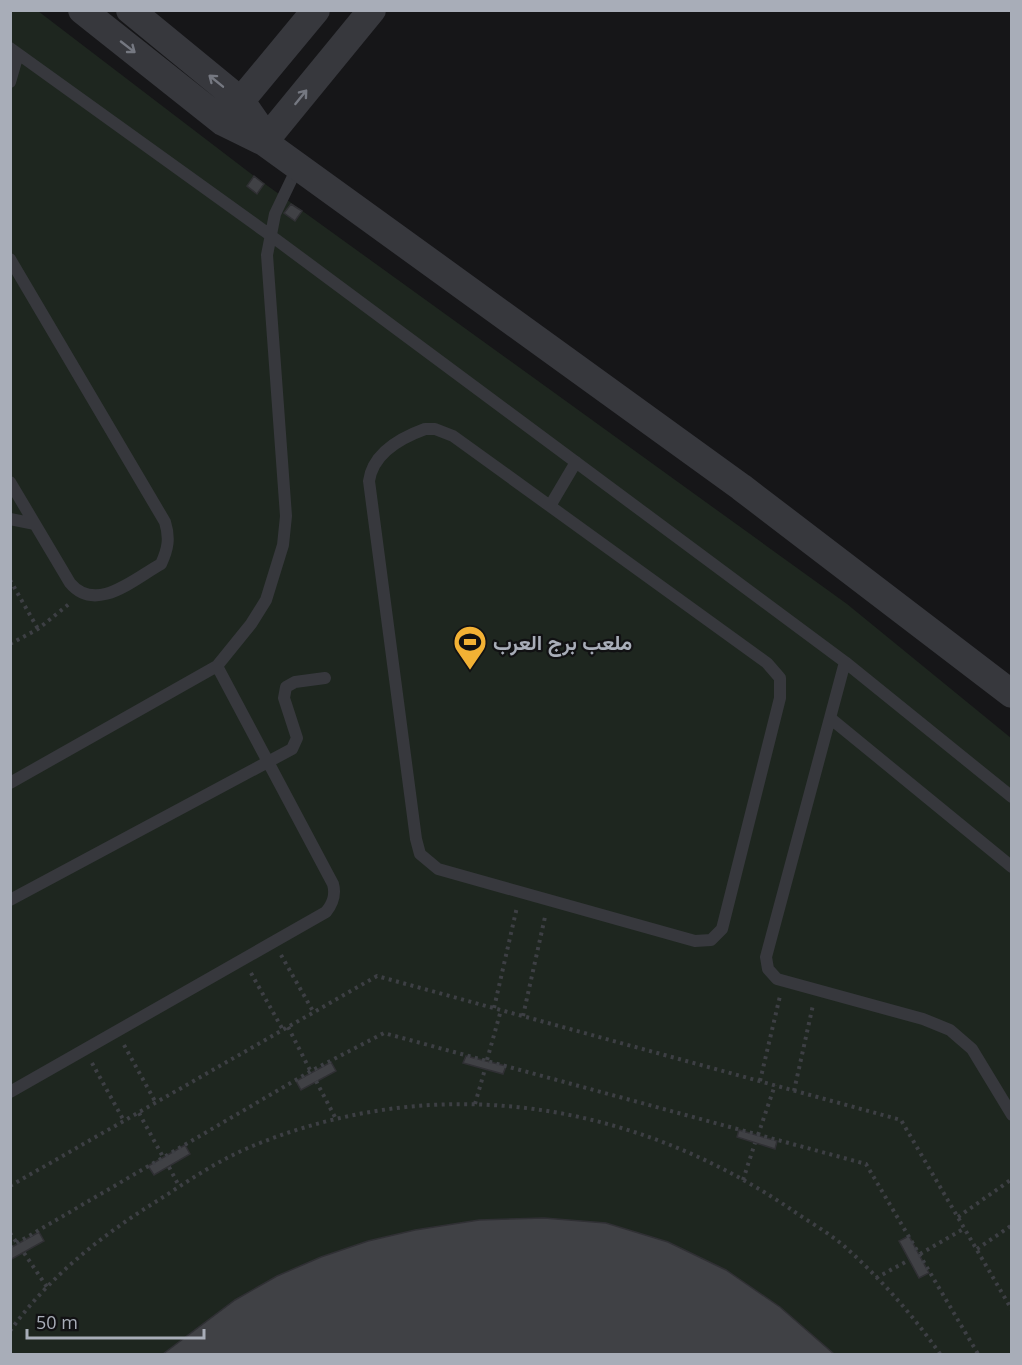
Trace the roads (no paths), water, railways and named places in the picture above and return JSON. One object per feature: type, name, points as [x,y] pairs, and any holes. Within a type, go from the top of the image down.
[{"type":"street","points":[[82,10],[232,112],[259,127],[264,142],[297,168],[741,487],[1011,694]]},
{"type":"street","points":[[130,10],[232,112]]},
{"type":"street","points":[[232,112],[316,10]]},
{"type":"street","points":[[264,142],[372,10]]},
{"type":"lane","points":[[10,82],[14,51],[270,235],[845,662],[1011,797]]},
{"type":"lane","points":[[10,783],[217,666],[251,624],[266,600],[283,545],[286,516],[266,275],[270,235],[283,194],[297,168]]},
{"type":"lane","points":[[10,259],[167,530],[168,548],[161,564],[104,596],[88,597],[81,594],[70,583],[10,482]]},
{"type":"lane","points":[[435,429],[453,436],[550,506],[767,663],[780,678],[782,688],[722,929],[711,940],[695,941],[438,869],[425,860],[417,847],[370,495],[370,473],[384,451],[416,432],[435,429]]},
{"type":"lane","points":[[550,506],[576,462]]},
{"type":"lane","points":[[10,519],[35,524]]},
{"type":"lane","points":[[845,662],[766,957],[771,975],[783,981],[923,1018],[950,1030],[972,1049],[1011,1115]]},
{"type":"lane","points":[[10,1092],[326,912],[331,906],[335,891],[333,884],[217,666]]},
{"type":"lane","points":[[10,900],[291,749],[297,742],[284,698],[286,687],[295,682],[325,678]]},
{"type":"lane","points":[[830,718],[1011,867]]},
{"type":"place","name":"ملعب برج العرب","points":[[470,671]]}]
